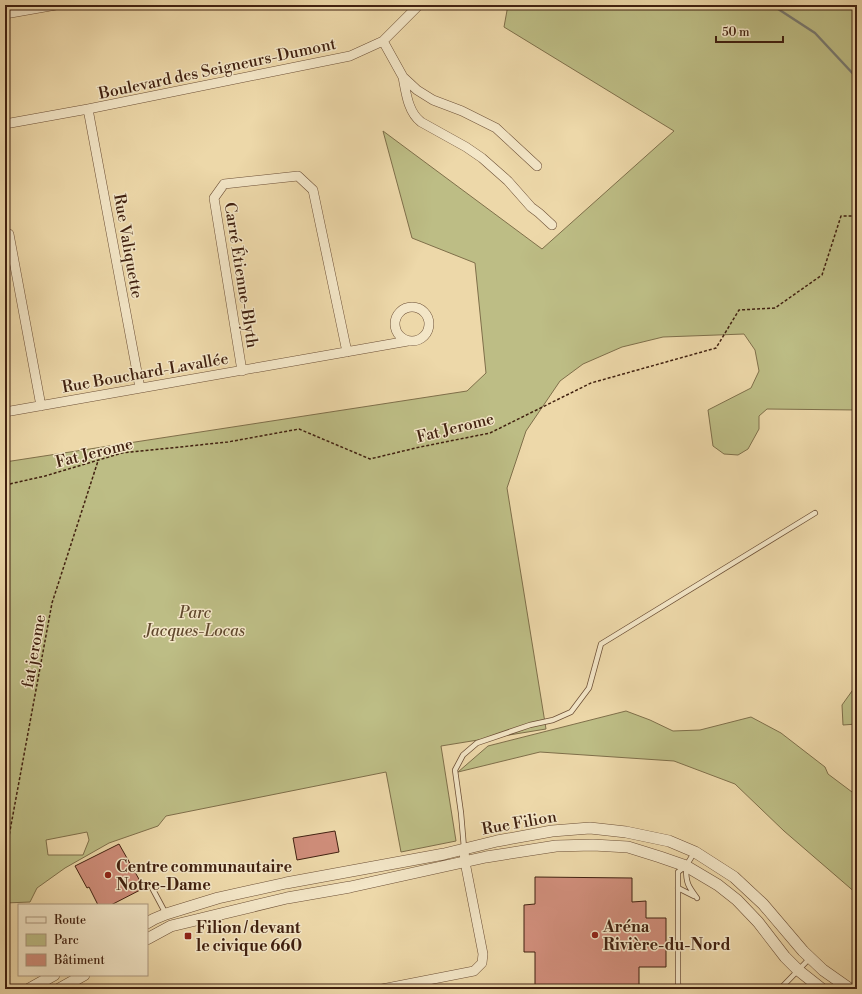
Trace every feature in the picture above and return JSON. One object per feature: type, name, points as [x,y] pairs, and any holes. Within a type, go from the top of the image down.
[{"type":"street","points":[[5,14],[56,5]]},
{"type":"street","name":"Boulevard des Seigneurs-Dumont","points":[[5,124],[88,109],[350,56],[383,41],[419,5]]},
{"type":"street","points":[[383,41],[403,77],[417,90],[433,100],[462,111],[496,128],[537,166]]},
{"type":"street","points":[[403,77],[411,111],[415,117],[421,122],[466,146],[482,158],[508,181],[531,207],[552,225]]},
{"type":"street","name":"Rue Valiquette","points":[[88,109],[140,388]]},
{"type":"street","name":"Carré Étienne-Blyth","points":[[242,371],[214,198],[224,184],[298,176],[313,190],[348,352]]},
{"type":"street","points":[[5,232],[9,234],[41,406]]},
{"type":"street","name":"Rue Bouchard-Lavallée","points":[[5,412],[408,341]]},
{"type":"street","name":"Rue Filion","points":[[148,923],[166,914],[218,898],[286,883],[444,854],[552,830],[590,828],[626,832],[669,841],[695,852],[734,877],[763,904],[810,958],[823,970],[850,989]]},
{"type":"street","name":"Rue Filion","points":[[148,938],[171,926],[287,898],[350,887],[486,857],[556,846],[593,845],[628,847],[686,866],[718,885],[737,900],[758,922],[785,957],[798,970],[822,989]]},
{"type":"street","points":[[382,989],[474,971],[482,963],[483,954],[464,850]]},
{"type":"street","points":[[166,914],[171,926]]},
{"type":"street","points":[[29,989],[52,976]]},
{"type":"street","points":[[59,989],[82,976]]},
{"type":"lane","points":[[464,850],[455,770],[462,755],[477,743],[530,725],[552,720],[571,712],[589,688],[601,644],[815,513]]},
{"type":"lane","points":[[679,989],[678,872],[686,866],[695,852]]},
{"type":"lane","points":[[678,888],[697,898],[688,886],[686,866]]},
{"type":"lane","points":[[150,884],[166,914]]},
{"type":"lane","points":[[780,989],[810,958]]},
{"type":"path","name":"Fat Jerome","points":[[5,485],[45,476],[122,453],[228,442],[299,429],[370,458],[490,434],[591,383],[716,348],[740,310],[775,308],[822,275],[841,216],[857,216]]},
{"type":"path","name":"fat jerome","points":[[5,874],[9,836],[52,603],[98,460]]},
{"type":"green space","name":"Parc Jacques-Locas","points":[[508,5],[857,5],[857,410],[767,409],[759,416],[759,429],[748,449],[738,455],[724,454],[713,446],[708,410],[751,388],[759,371],[755,350],[744,334],[663,337],[622,347],[583,364],[560,381],[526,431],[507,488],[546,729],[441,746],[456,841],[401,852],[386,772],[166,816],[158,826],[109,843],[65,868],[37,888],[30,902],[5,903],[5,462],[467,391],[486,373],[475,263],[412,238],[383,131],[542,249],[674,131],[504,27]],"holes":[[[87,832],[89,840],[83,855],[48,855],[46,840]]]},
{"type":"green space","points":[[857,684],[857,724],[843,725],[842,705]]},
{"type":"green space","points":[[626,711],[673,731],[700,730],[751,717],[781,733],[825,767],[828,774],[857,794],[857,894],[784,831],[735,784],[674,761],[540,752],[458,772],[488,746]]},
{"type":"building","points":[[335,831],[339,852],[297,860],[293,838]]},
{"type":"building","name":"Centre communautaire Notre-Dame","points":[[119,844],[144,888],[113,904],[98,904],[89,887],[87,888],[75,866]]},
{"type":"building","name":"Aréna Rivière-du-Nord","points":[[535,877],[632,878],[632,902],[646,901],[646,918],[666,918],[666,967],[639,967],[639,989],[535,989],[535,952],[524,952],[524,905],[535,904]]},
{"type":"waterway","points":[[772,5],[815,33],[857,78]]},
{"type":"place","name":"Centre communautaire Notre-Dame","points":[[108,875]]},
{"type":"place","name":"Aréna Rivière-du-Nord","points":[[595,935]]},
{"type":"place","name":"Filion / devant le civique 660","points":[[188,936]]}]
